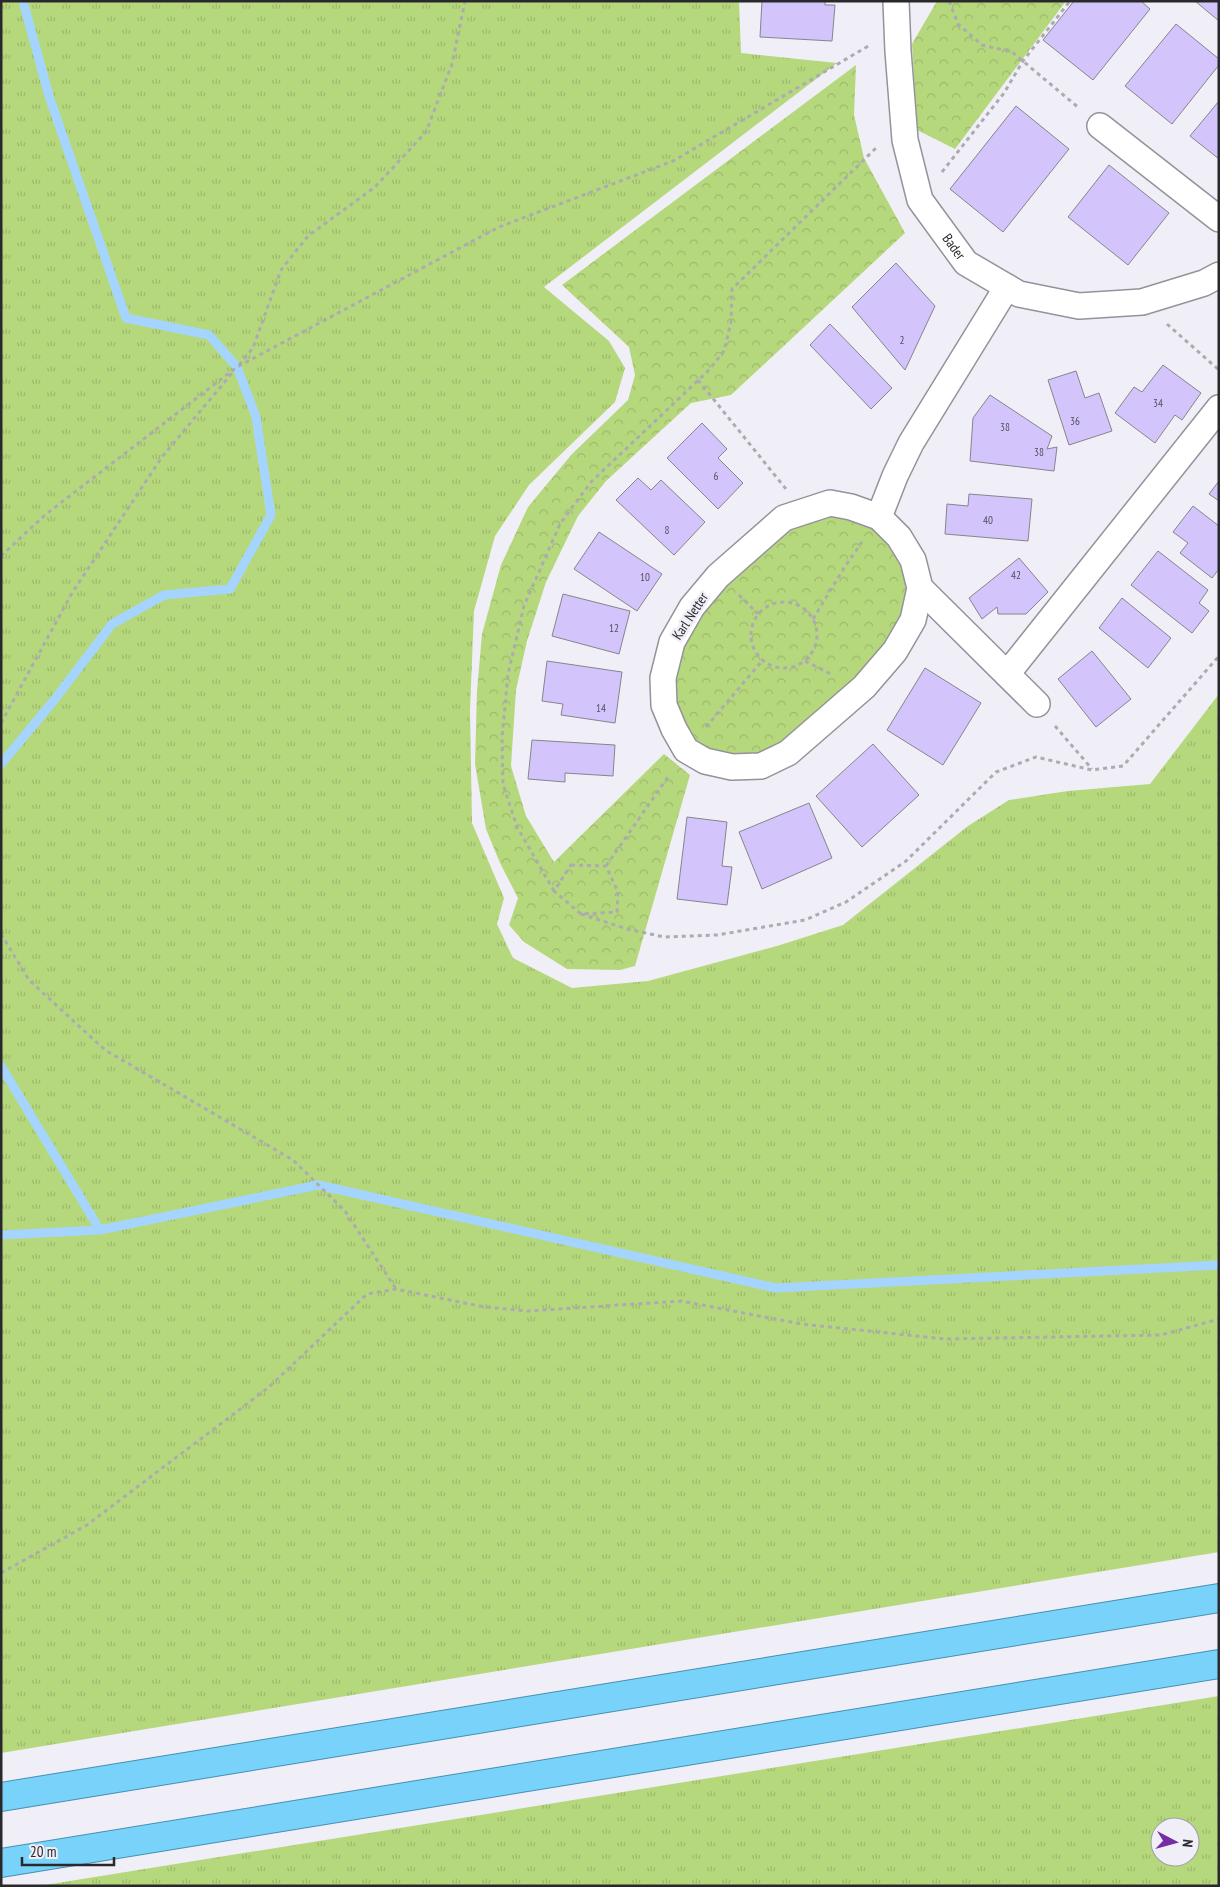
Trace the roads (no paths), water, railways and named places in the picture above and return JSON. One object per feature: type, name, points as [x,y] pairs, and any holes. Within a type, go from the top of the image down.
[{"type":"highway","points":[[1,1797],[1219,1598]]},
{"type":"highway","points":[[1,1863],[1219,1664]]},
{"type":"street","name":"Bader","points":[[896,1],[905,140],[920,200],[966,262],[1019,294],[1079,306],[1142,302],[1204,283],[1219,274]]},
{"type":"street","points":[[1100,126],[1219,219]]},
{"type":"street","points":[[879,516],[911,443],[1007,287]]},
{"type":"street","points":[[1007,674],[1219,408]]},
{"type":"street","name":"Karl Netter","points":[[830,503],[851,506],[879,516],[899,537],[913,560],[920,588],[913,620],[895,651],[864,687],[788,753],[761,766],[732,767],[705,761],[686,750],[674,730],[664,704],[663,678],[672,642],[692,607],[718,576],[784,518],[830,503]]},
{"type":"street","points":[[920,588],[1037,704]]},
{"type":"waterway","points":[[1,764],[55,699],[112,624],[164,595],[230,589],[271,515],[256,417],[237,367],[209,335],[126,318],[49,96],[23,1]]},
{"type":"waterway","points":[[1,1066],[100,1230]]},
{"type":"waterway","points":[[1,1235],[100,1230],[318,1185],[776,1288],[1219,1265]]}]
